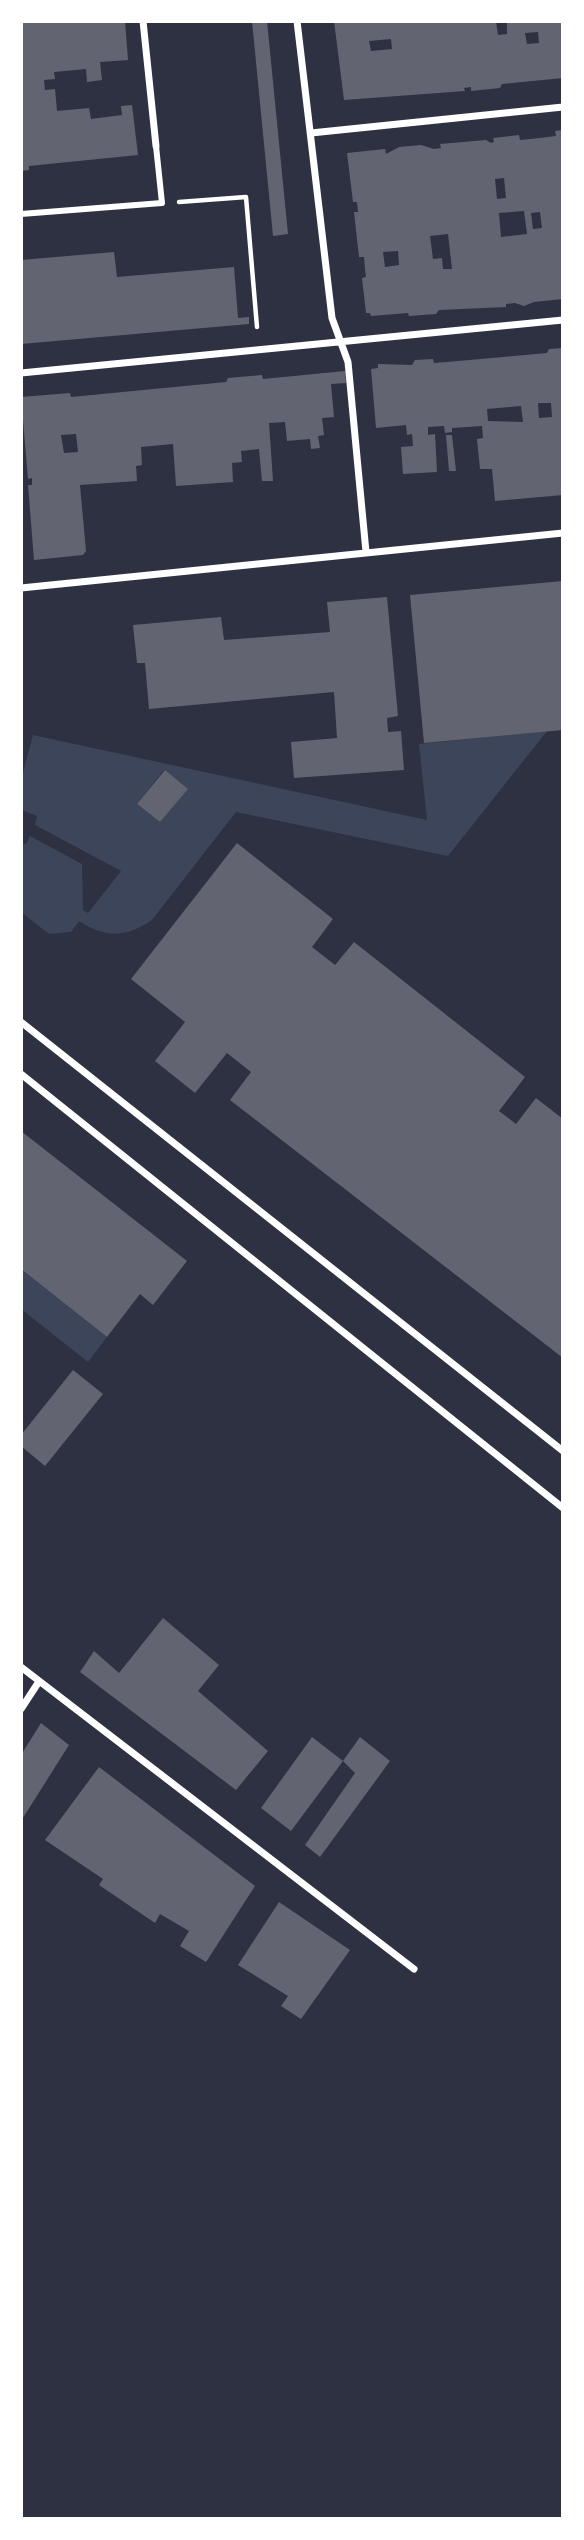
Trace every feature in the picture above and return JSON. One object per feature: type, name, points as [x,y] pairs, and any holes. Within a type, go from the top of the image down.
[{"type":"street","points":[[21,214],[162,203],[143,21]]},
{"type":"street","points":[[297,21],[332,318],[348,362],[366,552]]},
{"type":"street","points":[[311,133],[563,107]]},
{"type":"street","points":[[21,373],[563,320]]},
{"type":"street","points":[[21,588],[563,533]]},
{"type":"street","points":[[21,1022],[563,1451]]},
{"type":"street","points":[[21,1074],[563,1508]]},
{"type":"street","points":[[21,1667],[38,1683],[414,1969]]},
{"type":"street","points":[[21,1709],[38,1683]]},
{"type":"path","points":[[162,203],[246,197],[257,327]]},
{"type":"shaded area","points":[[547,731],[448,856],[236,812],[152,920],[142,926],[116,934],[98,931],[79,921],[71,932],[49,934],[21,912],[21,843],[26,844],[30,836],[82,864],[83,910],[88,913],[121,871],[35,825],[37,816],[21,810],[21,780],[33,735],[427,820],[419,744]],"holes":[[[164,770],[187,789],[160,822],[137,804]]]},
{"type":"shaded area","points":[[21,1269],[107,1337],[88,1362],[21,1309]]},
{"type":"building","points":[[21,21],[125,21],[128,60],[100,62],[102,80],[87,82],[86,69],[54,72],[55,79],[44,80],[45,90],[55,89],[57,111],[89,108],[91,119],[122,115],[121,106],[132,105],[138,155],[29,166],[29,170],[21,171]]},
{"type":"building","points":[[252,21],[267,21],[288,234],[273,236]]},
{"type":"building","points":[[334,21],[496,21],[498,35],[507,34],[507,21],[563,21],[563,78],[502,84],[500,88],[471,91],[471,87],[464,88],[465,91],[344,100]],"holes":[[[538,32],[539,43],[527,44],[525,33]],[[391,39],[392,49],[371,51],[369,41]]]},
{"type":"building","points":[[563,130],[563,299],[534,302],[524,306],[515,303],[506,304],[506,307],[439,310],[436,314],[409,316],[408,313],[371,316],[366,313],[362,278],[366,277],[364,257],[359,257],[354,212],[358,212],[357,202],[353,202],[347,153],[385,149],[386,154],[399,147],[421,145],[434,149],[441,148],[440,144],[486,140],[491,143],[494,142],[493,138],[519,135],[520,140],[531,139],[556,136],[555,131]],"holes":[[[504,178],[506,198],[497,199],[495,179]],[[524,211],[527,234],[501,237],[499,213]],[[540,212],[542,228],[533,229],[531,213]],[[448,234],[452,269],[443,269],[442,258],[433,259],[430,236]],[[398,251],[399,265],[385,267],[383,252]]]},
{"type":"building","points":[[114,252],[117,277],[234,267],[238,318],[249,317],[249,324],[21,344],[21,260]]},
{"type":"building","points":[[563,348],[563,495],[495,501],[492,469],[480,469],[477,439],[483,438],[482,426],[452,428],[452,432],[445,433],[444,426],[428,427],[428,435],[435,434],[437,472],[403,474],[401,447],[413,446],[412,434],[407,435],[406,425],[376,428],[371,369],[378,368],[378,364],[412,365],[415,360],[433,359],[434,363],[447,362],[547,353],[549,349]],"holes":[[[538,403],[551,403],[552,417],[539,418]],[[521,406],[523,422],[488,421],[487,409]]]},
{"type":"building","points":[[345,371],[346,383],[331,384],[334,417],[322,418],[324,435],[318,436],[320,448],[311,449],[310,439],[287,441],[285,422],[269,423],[273,481],[262,481],[259,449],[241,451],[242,462],[232,463],[233,482],[176,486],[173,444],[141,447],[142,465],[136,466],[137,481],[80,485],[86,551],[83,555],[34,560],[28,485],[32,485],[32,478],[28,479],[21,397],[70,393],[71,397],[226,382],[228,378],[262,375],[263,379]],"holes":[[[76,434],[78,452],[64,453],[61,435]]]},
{"type":"building","points":[[446,435],[452,435],[456,471],[449,471]]},
{"type":"building","points":[[563,581],[563,730],[424,743],[410,595]]},
{"type":"building","points":[[387,597],[398,716],[387,718],[388,732],[401,731],[404,770],[294,778],[291,742],[337,738],[334,692],[149,709],[145,663],[137,663],[133,625],[221,617],[224,640],[330,632],[327,602]]},
{"type":"building","points":[[165,770],[188,789],[160,822],[137,804]]},
{"type":"building","points":[[237,843],[333,919],[312,947],[335,965],[354,942],[525,1077],[499,1111],[516,1124],[536,1098],[563,1119],[563,1358],[230,1100],[251,1072],[227,1053],[195,1093],[155,1061],[185,1022],[131,979]]},
{"type":"building","points":[[21,1131],[187,1261],[153,1305],[140,1294],[107,1337],[21,1269]]},
{"type":"building","points":[[73,1370],[103,1394],[45,1466],[21,1446],[21,1435]]},
{"type":"building","points":[[163,1618],[219,1665],[198,1691],[268,1751],[236,1790],[80,1672],[94,1651],[119,1673]]},
{"type":"building","points":[[41,1723],[69,1745],[21,1821],[21,1755]]},
{"type":"building","points":[[312,1737],[343,1761],[291,1831],[261,1808]]},
{"type":"building","points":[[360,1737],[390,1761],[320,1857],[305,1845],[355,1773],[343,1761]]},
{"type":"building","points":[[99,1767],[255,1886],[206,1962],[180,1946],[189,1931],[160,1914],[155,1923],[99,1885],[103,1879],[45,1840]]},
{"type":"building","points":[[279,1902],[350,1950],[301,2019],[281,2006],[288,1996],[238,1965]]}]
